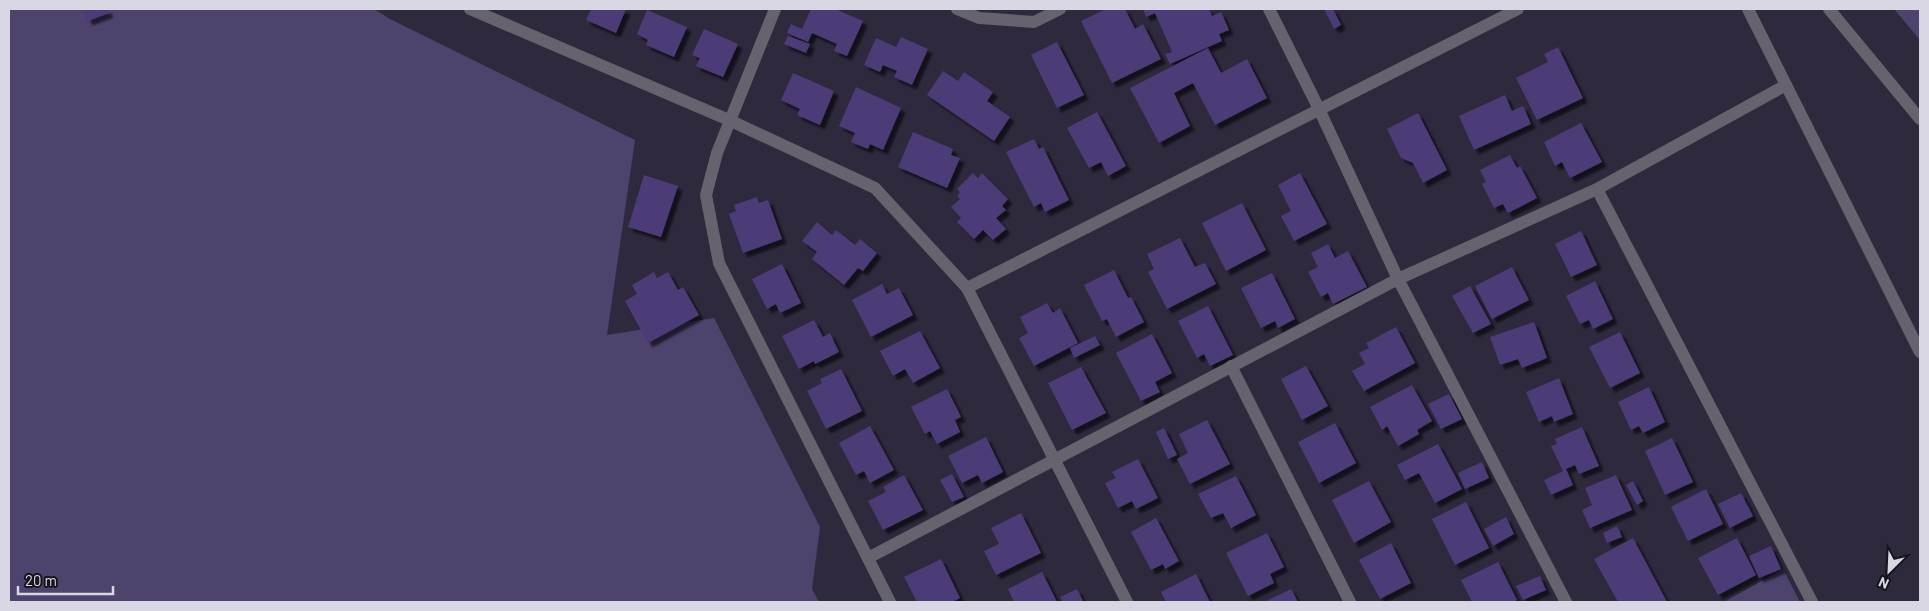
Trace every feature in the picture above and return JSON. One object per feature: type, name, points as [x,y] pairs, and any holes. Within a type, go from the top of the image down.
[{"type":"street","points":[[470,9],[729,120],[875,188],[967,288],[1128,602]]},
{"type":"street","points":[[775,9],[729,120],[717,153],[706,195],[719,263],[890,602]]},
{"type":"street","points":[[957,9],[979,18],[1034,22],[1060,9]]},
{"type":"street","points":[[1269,9],[1319,109],[1398,279],[1566,602]]},
{"type":"street","points":[[967,288],[1518,9]]},
{"type":"street","points":[[1748,9],[1920,352]]},
{"type":"street","points":[[1830,9],[1920,119]]},
{"type":"street","points":[[868,558],[1398,279],[1597,189],[1786,85]]},
{"type":"street","points":[[1597,189],[1812,602]]},
{"type":"street","points":[[1231,366],[1350,602]]},
{"type":"shaded area","points":[[9,9],[374,9],[390,19],[635,140],[607,335],[714,318],[820,527],[812,589],[819,602],[9,602]]},
{"type":"shaded area","points":[[1894,9],[1920,9],[1920,40]]},
{"type":"shaded area","points":[[1783,569],[1800,602],[1724,602]]},
{"type":"building","points":[[83,9],[107,9],[109,13],[88,21]]},
{"type":"building","points":[[591,9],[626,9],[616,33],[586,20]]},
{"type":"building","points":[[811,9],[835,9],[863,21],[847,56],[834,51],[837,44],[812,33],[808,42],[787,33],[791,24],[802,29]]},
{"type":"building","points":[[1106,9],[1125,9],[1135,29],[1143,24],[1161,59],[1112,83],[1081,21]]},
{"type":"building","points":[[1143,9],[1209,9],[1212,16],[1221,12],[1229,30],[1219,34],[1222,41],[1170,64],[1165,54],[1172,52],[1155,13],[1146,17]]},
{"type":"building","points":[[1324,9],[1333,9],[1341,25],[1334,29]]},
{"type":"building","points":[[647,10],[687,27],[674,57],[646,45],[648,40],[637,34]]},
{"type":"building","points":[[704,29],[738,44],[723,77],[696,66],[700,58],[692,55]]},
{"type":"building","points":[[788,36],[810,44],[806,53],[784,44]]},
{"type":"building","points":[[901,37],[928,49],[912,85],[894,77],[897,71],[883,65],[880,72],[864,65],[876,38],[896,47]]},
{"type":"building","points":[[1057,42],[1084,95],[1057,108],[1031,55]]},
{"type":"building","points":[[1558,47],[1583,98],[1537,120],[1516,78],[1548,62],[1544,54]]},
{"type":"building","points":[[1208,48],[1221,73],[1247,59],[1267,98],[1215,125],[1193,83],[1174,93],[1190,126],[1159,143],[1130,88]]},
{"type":"building","points":[[943,71],[958,81],[964,72],[993,92],[987,101],[1010,117],[994,141],[927,95]]},
{"type":"building","points":[[793,73],[834,91],[820,125],[797,115],[800,109],[781,100]]},
{"type":"building","points":[[856,87],[901,108],[883,150],[870,144],[868,149],[851,142],[855,133],[839,126]]},
{"type":"building","points":[[1505,95],[1512,111],[1523,106],[1531,124],[1474,150],[1459,116]]},
{"type":"building","points":[[1097,112],[1126,166],[1108,176],[1101,162],[1089,168],[1067,128]]},
{"type":"building","points":[[1418,113],[1447,170],[1423,183],[1413,163],[1401,158],[1387,129]]},
{"type":"building","points":[[1581,123],[1602,162],[1570,178],[1562,162],[1555,166],[1544,142]]},
{"type":"building","points":[[913,132],[953,149],[951,155],[960,158],[947,188],[898,167]]},
{"type":"building","points":[[1034,139],[1039,149],[1043,147],[1069,200],[1045,212],[1041,203],[1034,207],[1006,152]]},
{"type":"building","points":[[1510,155],[1517,168],[1520,166],[1537,198],[1508,213],[1503,204],[1494,208],[1482,184],[1486,182],[1480,170]]},
{"type":"building","points":[[973,173],[978,178],[982,173],[1008,199],[1002,206],[1006,210],[996,218],[1006,229],[993,240],[983,230],[974,239],[957,222],[961,218],[951,207],[960,199],[957,196],[960,192],[957,189]]},
{"type":"building","points":[[1300,173],[1327,224],[1294,241],[1281,216],[1291,211],[1278,185]]},
{"type":"building","points":[[644,175],[678,186],[661,237],[628,227]]},
{"type":"building","points":[[757,197],[759,203],[768,200],[782,239],[743,253],[729,214],[736,211],[734,205]]},
{"type":"building","points":[[1242,203],[1266,250],[1226,271],[1202,223]]},
{"type":"building","points":[[817,222],[832,235],[836,230],[855,245],[860,239],[877,253],[863,271],[858,268],[844,285],[812,259],[817,252],[802,241]]},
{"type":"building","points":[[1581,231],[1597,265],[1571,277],[1555,244]]},
{"type":"building","points":[[1180,238],[1195,267],[1205,263],[1216,284],[1167,309],[1148,272],[1154,269],[1147,254]]},
{"type":"building","points":[[1328,244],[1335,258],[1348,251],[1367,287],[1333,304],[1328,293],[1321,297],[1308,272],[1318,267],[1311,253]]},
{"type":"building","points":[[782,264],[801,303],[780,313],[776,304],[767,309],[752,279]]},
{"type":"building","points":[[1512,267],[1529,300],[1492,319],[1475,286]]},
{"type":"building","points":[[1114,270],[1128,298],[1131,297],[1144,322],[1116,337],[1107,319],[1102,321],[1084,285]]},
{"type":"building","points":[[654,272],[657,278],[668,272],[678,290],[683,287],[699,315],[648,343],[625,301],[637,294],[632,285]]},
{"type":"building","points":[[1272,273],[1295,319],[1278,328],[1275,321],[1261,328],[1241,288]]},
{"type":"building","points":[[1595,281],[1613,319],[1593,329],[1589,320],[1580,324],[1566,296]]},
{"type":"building","points":[[882,284],[887,294],[899,288],[913,315],[871,337],[852,300]]},
{"type":"building","points":[[1470,286],[1491,324],[1473,333],[1452,296]]},
{"type":"building","points":[[1047,303],[1053,313],[1060,308],[1078,343],[1034,366],[1019,338],[1028,333],[1020,317]]},
{"type":"building","points":[[1208,306],[1233,355],[1210,366],[1204,354],[1197,358],[1178,321]]},
{"type":"building","points":[[814,320],[823,337],[830,333],[839,352],[815,364],[814,361],[799,369],[782,336]]},
{"type":"building","points":[[1534,322],[1547,358],[1522,368],[1518,359],[1500,365],[1490,337]]},
{"type":"building","points":[[1396,327],[1415,363],[1364,391],[1352,371],[1365,364],[1359,353],[1369,348],[1366,343]]},
{"type":"building","points":[[920,331],[940,368],[913,383],[905,369],[893,376],[880,351]]},
{"type":"building","points":[[1620,332],[1640,373],[1610,388],[1589,347]]},
{"type":"building","points":[[1152,334],[1172,373],[1155,382],[1160,392],[1141,401],[1116,353]]},
{"type":"building","points":[[1095,336],[1100,345],[1074,358],[1070,348]]},
{"type":"building","points":[[1306,366],[1328,406],[1302,420],[1281,379]]},
{"type":"building","points":[[1081,367],[1106,413],[1072,430],[1048,383]]},
{"type":"building","points":[[841,369],[862,411],[826,429],[807,391],[822,383],[820,379]]},
{"type":"building","points":[[1559,378],[1573,414],[1554,422],[1552,416],[1539,422],[1526,392]]},
{"type":"building","points":[[1412,385],[1432,421],[1417,430],[1419,434],[1398,446],[1387,426],[1382,430],[1370,407]]},
{"type":"building","points":[[1649,387],[1665,422],[1643,433],[1639,426],[1631,430],[1618,402]]},
{"type":"building","points":[[947,389],[961,417],[955,420],[960,432],[937,444],[930,431],[925,434],[911,407]]},
{"type":"building","points":[[1449,394],[1462,419],[1441,429],[1428,404]]},
{"type":"building","points":[[1207,420],[1230,464],[1190,484],[1177,459],[1188,453],[1179,434]]},
{"type":"building","points":[[1335,423],[1356,463],[1319,483],[1298,442]]},
{"type":"building","points":[[870,426],[894,470],[870,483],[864,471],[856,475],[839,443]]},
{"type":"building","points":[[1582,427],[1599,466],[1579,474],[1575,465],[1566,469],[1573,485],[1551,495],[1544,480],[1563,471],[1551,446],[1557,444],[1555,439]]},
{"type":"building","points":[[1164,428],[1177,455],[1168,459],[1156,432]]},
{"type":"building","points":[[986,437],[1003,472],[982,483],[978,475],[962,483],[948,456]]},
{"type":"building","points":[[1672,438],[1693,482],[1665,495],[1645,451]]},
{"type":"building","points":[[1438,444],[1462,489],[1435,503],[1419,473],[1405,480],[1397,465]]},
{"type":"building","points":[[1138,459],[1158,498],[1136,509],[1132,501],[1118,508],[1105,483],[1116,478],[1112,472]]},
{"type":"building","points":[[1482,462],[1489,478],[1465,489],[1458,473]]},
{"type":"building","points":[[952,474],[964,497],[952,502],[940,480]]},
{"type":"building","points":[[904,475],[923,510],[883,530],[868,501],[886,492],[883,487]]},
{"type":"building","points":[[1616,475],[1632,510],[1590,528],[1582,510],[1592,505],[1585,488]]},
{"type":"building","points":[[1236,476],[1256,515],[1231,528],[1223,513],[1211,518],[1198,494]]},
{"type":"building","points":[[1369,481],[1391,522],[1354,543],[1332,500]]},
{"type":"building","points":[[1633,481],[1643,501],[1637,505],[1626,485]]},
{"type":"building","points":[[1706,489],[1723,524],[1688,541],[1671,507]]},
{"type":"building","points":[[1741,493],[1753,516],[1730,528],[1718,504]]},
{"type":"building","points":[[1466,502],[1489,548],[1455,565],[1432,519]]},
{"type":"building","points":[[1021,513],[1041,553],[996,575],[984,551],[999,544],[991,528]]},
{"type":"building","points":[[1506,517],[1514,534],[1493,546],[1484,529]]},
{"type":"building","points":[[1156,518],[1179,561],[1165,569],[1163,564],[1151,570],[1131,532]]},
{"type":"building","points":[[1617,526],[1622,537],[1607,543],[1603,533]]},
{"type":"building","points":[[1267,533],[1284,567],[1270,574],[1274,583],[1248,596],[1226,553]]},
{"type":"building","points":[[1633,538],[1667,602],[1618,602],[1594,559]]},
{"type":"building","points":[[1737,538],[1756,575],[1718,595],[1698,558]]},
{"type":"building","points":[[1391,543],[1411,583],[1380,599],[1359,560]]},
{"type":"building","points":[[1771,546],[1781,569],[1759,578],[1749,556]]},
{"type":"building","points":[[941,559],[960,598],[952,602],[917,602],[904,577]]},
{"type":"building","points":[[1498,562],[1517,600],[1513,602],[1472,602],[1461,580]]},
{"type":"building","points":[[1042,572],[1057,602],[1014,602],[1008,589]]},
{"type":"building","points":[[1196,574],[1210,602],[1166,602],[1161,592]]},
{"type":"building","points":[[1540,576],[1546,590],[1523,600],[1516,586]]},
{"type":"building","points":[[1077,589],[1083,601],[1063,602],[1060,597]]},
{"type":"building","points":[[1291,589],[1298,602],[1264,602]]}]
